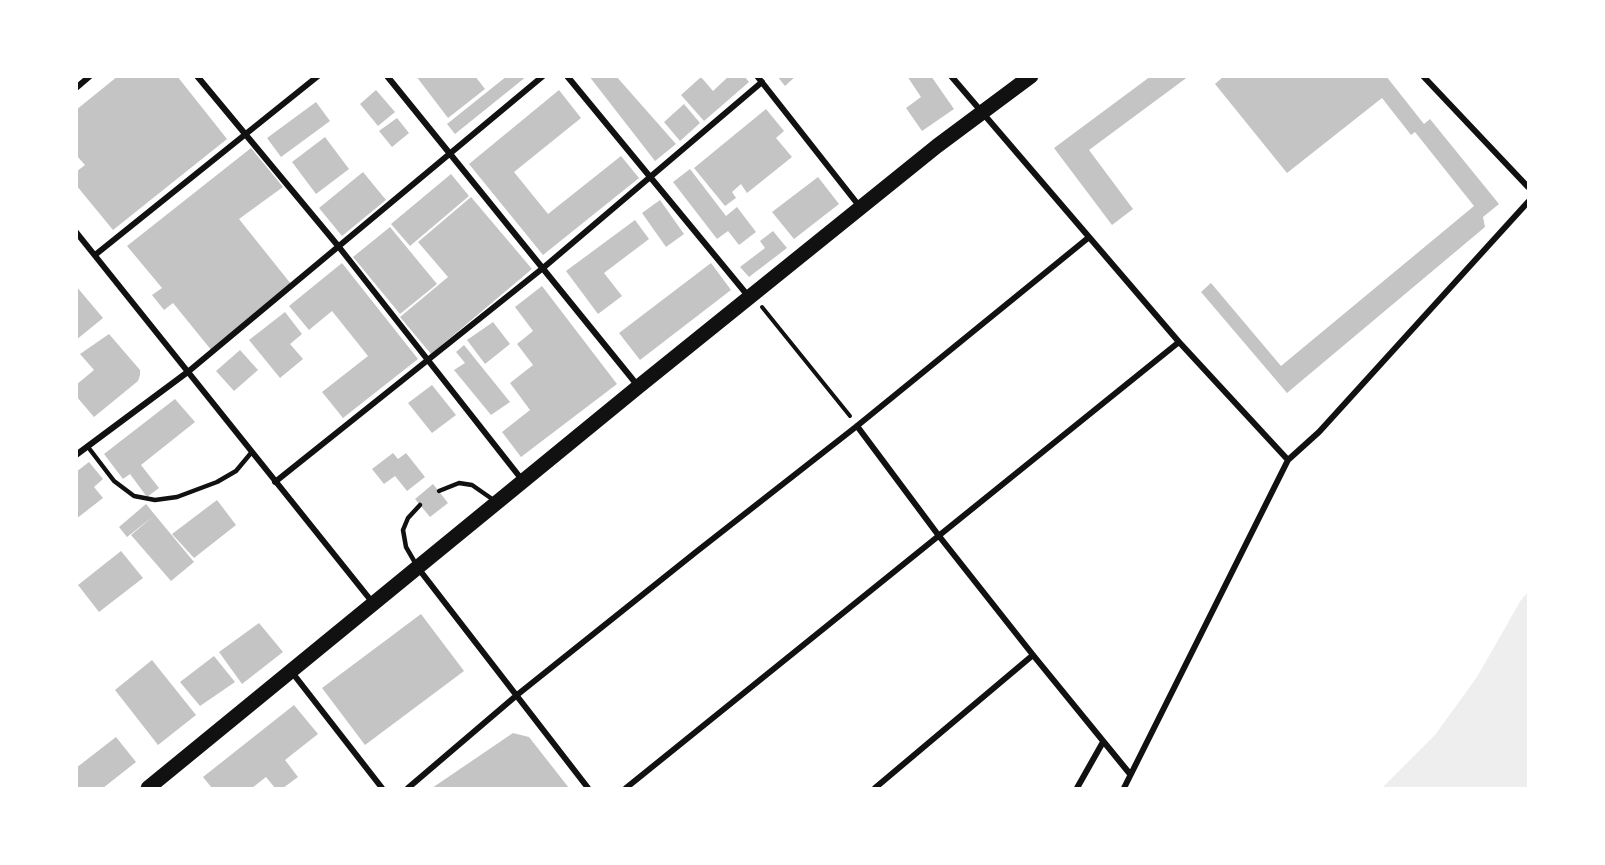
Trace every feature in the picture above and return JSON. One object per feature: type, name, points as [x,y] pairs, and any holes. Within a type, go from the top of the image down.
[{"type":"main road","points":[[148,789],[860,207],[1031,76]]},
{"type":"street","points":[[76,88],[90,76]]},
{"type":"street","points":[[197,76],[339,247],[523,482]]},
{"type":"street","points":[[95,255],[318,76]]},
{"type":"street","points":[[387,76],[638,387]]},
{"type":"street","points":[[76,455],[189,371],[543,76]]},
{"type":"street","points":[[567,76],[749,298]]},
{"type":"street","points":[[951,76],[1179,342],[1288,460]]},
{"type":"street","points":[[1424,76],[1528,187]]},
{"type":"street","points":[[275,482],[543,268],[649,178],[759,79],[860,207]]},
{"type":"street","points":[[1124,789],[1288,460],[1319,432],[1528,202]]},
{"type":"street","points":[[76,232],[373,603]]},
{"type":"street","points":[[408,789],[517,696],[857,426],[1088,238]]},
{"type":"street","points":[[626,789],[1179,342]]},
{"type":"street","points":[[857,426],[1033,656],[1130,774]]},
{"type":"street","points":[[418,568],[588,789]]},
{"type":"street","points":[[875,789],[1033,656]]},
{"type":"street","points":[[291,671],[382,789]]},
{"type":"street","points":[[1077,789],[1103,742]]},
{"type":"lane","points":[[87,447],[114,482],[134,496],[154,500],[177,497],[217,482],[236,471],[251,453]]},
{"type":"lane","points":[[439,491],[459,483],[472,485],[497,503]]},
{"type":"lane","points":[[418,568],[406,547],[404,530],[408,518],[420,505]]},
{"type":"path","points":[[772,321],[857,426]]},
{"type":"shaded area","points":[[1528,592],[1528,788],[1382,788],[1435,735],[1477,677],[1521,600]]},
{"type":"building","points":[[118,76],[177,76],[227,139],[113,230],[76,185],[76,172],[85,165],[76,155],[76,110]]},
{"type":"building","points":[[416,76],[475,76],[485,89],[448,118]]},
{"type":"building","points":[[507,76],[527,76],[455,134],[447,124]]},
{"type":"building","points":[[589,76],[616,76],[676,144],[655,161]]},
{"type":"building","points":[[729,76],[744,76],[749,82],[704,121],[681,95],[701,77],[713,91]]},
{"type":"building","points":[[777,76],[796,76],[785,86]]},
{"type":"building","points":[[907,76],[931,76],[954,109],[922,131],[906,108],[921,97]]},
{"type":"building","points":[[1151,76],[1189,76],[1089,150],[1133,209],[1112,225],[1054,148]]},
{"type":"building","points":[[1224,76],[1386,76],[1424,124],[1430,119],[1499,204],[1483,217],[1485,227],[1287,393],[1201,292],[1211,283],[1281,366],[1474,206],[1415,132],[1411,135],[1382,98],[1287,173],[1215,84]]},
{"type":"building","points":[[376,90],[395,112],[378,126],[360,104]]},
{"type":"building","points":[[559,90],[581,118],[514,172],[548,214],[621,156],[639,178],[543,255],[469,164]]},
{"type":"building","points":[[316,102],[330,121],[281,157],[267,138]]},
{"type":"building","points":[[684,104],[700,123],[680,141],[664,122]]},
{"type":"building","points":[[766,109],[784,131],[776,138],[792,157],[747,193],[741,184],[732,192],[736,198],[725,206],[694,168]]},
{"type":"building","points":[[397,118],[409,133],[392,147],[379,131]]},
{"type":"building","points":[[325,137],[349,169],[316,194],[292,162]]},
{"type":"building","points":[[251,148],[283,187],[239,219],[291,284],[212,351],[173,303],[164,310],[152,295],[162,288],[127,246]]},
{"type":"building","points":[[690,169],[726,216],[737,207],[756,232],[739,245],[728,231],[717,239],[673,182]]},
{"type":"building","points":[[363,172],[386,200],[342,236],[319,208]]},
{"type":"building","points":[[451,174],[469,196],[410,246],[391,224]]},
{"type":"building","points":[[818,177],[839,204],[794,239],[772,212]]},
{"type":"building","points":[[471,197],[532,269],[431,354],[400,317],[448,277],[418,242]]},
{"type":"building","points":[[660,200],[684,234],[666,247],[642,213]]},
{"type":"building","points":[[635,220],[649,239],[604,273],[622,296],[598,314],[566,271]]},
{"type":"building","points":[[390,227],[437,284],[400,314],[353,257]]},
{"type":"building","points":[[773,231],[787,248],[749,277],[740,267],[765,248],[760,241]]},
{"type":"building","points":[[342,263],[418,359],[343,418],[322,392],[368,356],[332,311],[309,330],[289,306]]},
{"type":"building","points":[[711,263],[731,290],[640,360],[619,333]]},
{"type":"building","points":[[76,286],[103,318],[76,340]]},
{"type":"building","points":[[542,286],[617,384],[521,457],[502,432],[530,410],[510,383],[533,365],[517,344],[533,331],[515,307]]},
{"type":"building","points":[[285,312],[302,334],[290,344],[303,359],[280,378],[249,340]]},
{"type":"building","points":[[493,322],[510,344],[485,364],[467,340]]},
{"type":"building","points":[[109,334],[140,370],[140,375],[138,381],[94,417],[76,396],[76,385],[94,370],[80,354]]},
{"type":"building","points":[[464,345],[510,402],[491,415],[454,370],[465,363],[456,352]]},
{"type":"building","points":[[240,350],[258,370],[234,391],[216,371]]},
{"type":"building","points":[[432,385],[456,415],[432,433],[408,403]]},
{"type":"building","points":[[175,399],[195,422],[141,465],[159,488],[147,497],[130,474],[123,479],[104,454]]},
{"type":"building","points":[[393,453],[398,459],[406,453],[425,477],[407,491],[395,476],[384,484],[372,469]]},
{"type":"building","points":[[89,462],[103,479],[94,487],[103,498],[76,519],[76,472]]},
{"type":"building","points":[[433,484],[448,503],[430,517],[415,499]]},
{"type":"building","points":[[217,500],[236,525],[194,558],[172,534]]},
{"type":"building","points":[[146,504],[155,515],[127,537],[119,527]]},
{"type":"building","points":[[155,515],[194,562],[171,581],[131,535]]},
{"type":"building","points":[[121,551],[143,578],[99,612],[78,585]]},
{"type":"building","points":[[421,614],[464,671],[365,745],[322,688]]},
{"type":"building","points":[[259,623],[283,652],[242,684],[219,652]]},
{"type":"building","points":[[214,656],[235,682],[200,706],[180,682]]},
{"type":"building","points":[[152,660],[196,715],[158,745],[115,690]]},
{"type":"building","points":[[294,705],[318,734],[285,760],[298,777],[283,788],[275,788],[266,777],[252,788],[212,788],[203,777]]},
{"type":"building","points":[[513,733],[529,737],[569,788],[432,788]]},
{"type":"building","points":[[116,737],[136,762],[103,788],[76,788],[76,768]]}]
